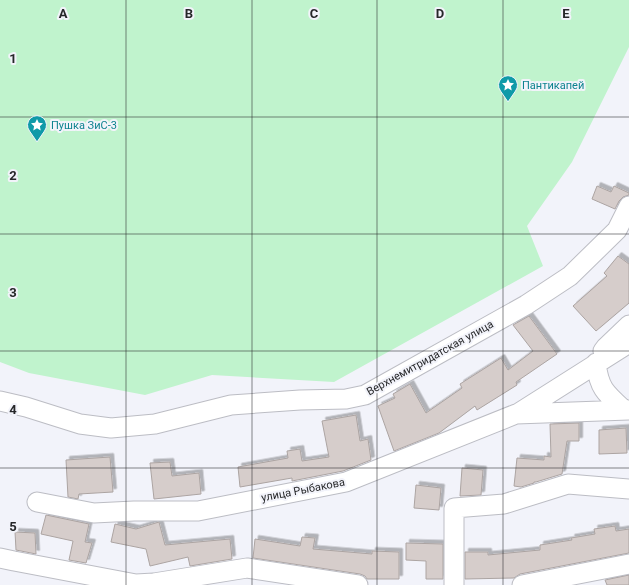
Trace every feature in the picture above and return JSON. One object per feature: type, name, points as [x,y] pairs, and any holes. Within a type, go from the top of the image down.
[{"type":"street","name":"Верхнемитридатская улица","points":[[0,401],[26,407],[80,424],[111,428],[155,424],[231,405],[300,400],[346,399],[365,395],[526,305],[570,276],[617,230],[629,206]]},
{"type":"street","points":[[626,410],[611,398],[603,388],[598,377],[596,363],[606,347],[629,325]]},
{"type":"street","points":[[516,414],[629,343]]},
{"type":"street","name":"улица Рыбакова","points":[[37,502],[94,513],[198,510],[346,482],[516,414],[626,410]]},
{"type":"street","points":[[454,585],[454,508],[504,504],[568,484],[629,489]]},
{"type":"street","points":[[0,558],[136,584],[154,583],[247,568],[358,585]]},
{"type":"street","points":[[522,585],[629,564]]},
{"type":"green space","points":[[0,0],[629,0],[629,47],[572,162],[527,226],[543,266],[334,382],[212,375],[145,395],[29,373],[0,362]]},
{"type":"building","points":[[597,186],[611,192],[614,186],[629,193],[629,195],[623,197],[619,201],[615,209],[592,199]]},
{"type":"building","points":[[618,256],[629,264],[629,303],[596,331],[573,306],[607,276],[604,273]]},
{"type":"building","points":[[529,316],[557,354],[516,382],[517,385],[477,410],[475,406],[439,433],[394,451],[378,406],[395,398],[393,394],[410,384],[426,413],[462,388],[460,384],[501,358],[508,370],[533,351],[513,325]]},
{"type":"building","points":[[356,415],[360,441],[368,439],[371,460],[343,471],[292,481],[292,478],[240,487],[238,467],[288,458],[287,451],[300,449],[302,461],[329,457],[322,421]]},
{"type":"building","points":[[579,423],[579,441],[567,441],[562,474],[521,487],[514,486],[517,458],[544,460],[544,456],[551,457],[550,424]]},
{"type":"building","points":[[626,428],[627,453],[599,454],[599,430]]},
{"type":"building","points":[[110,457],[113,492],[79,494],[78,499],[68,497],[66,460]]},
{"type":"building","points":[[170,462],[172,476],[199,473],[201,494],[154,499],[150,463]]},
{"type":"building","points":[[462,468],[483,470],[481,495],[460,496]]},
{"type":"building","points":[[416,485],[441,488],[439,510],[414,508]]},
{"type":"building","points":[[46,515],[89,524],[85,542],[92,543],[86,563],[69,560],[73,541],[41,534]]},
{"type":"building","points":[[159,522],[165,545],[230,539],[232,559],[190,566],[188,557],[150,566],[146,549],[111,542],[115,524],[136,529]]},
{"type":"building","points":[[615,526],[616,531],[629,529],[629,553],[520,574],[514,578],[465,579],[465,552],[488,552],[488,555],[540,550],[540,545],[572,540],[571,538],[595,534],[594,529]]},
{"type":"building","points":[[15,532],[35,533],[36,554],[16,550]]},
{"type":"building","points":[[302,537],[315,538],[313,549],[372,554],[372,551],[399,552],[399,579],[367,579],[365,576],[360,574],[253,558],[255,539],[300,546]]},
{"type":"building","points":[[406,543],[443,544],[443,579],[426,579],[426,561],[406,560]]},
{"type":"building","points":[[629,575],[629,585],[607,585],[605,580]]},
{"type":"place","name":"Пантикапей","points":[[508,102]]},
{"type":"place","name":"Пушка ЗиС-3","points":[[37,142]]}]
